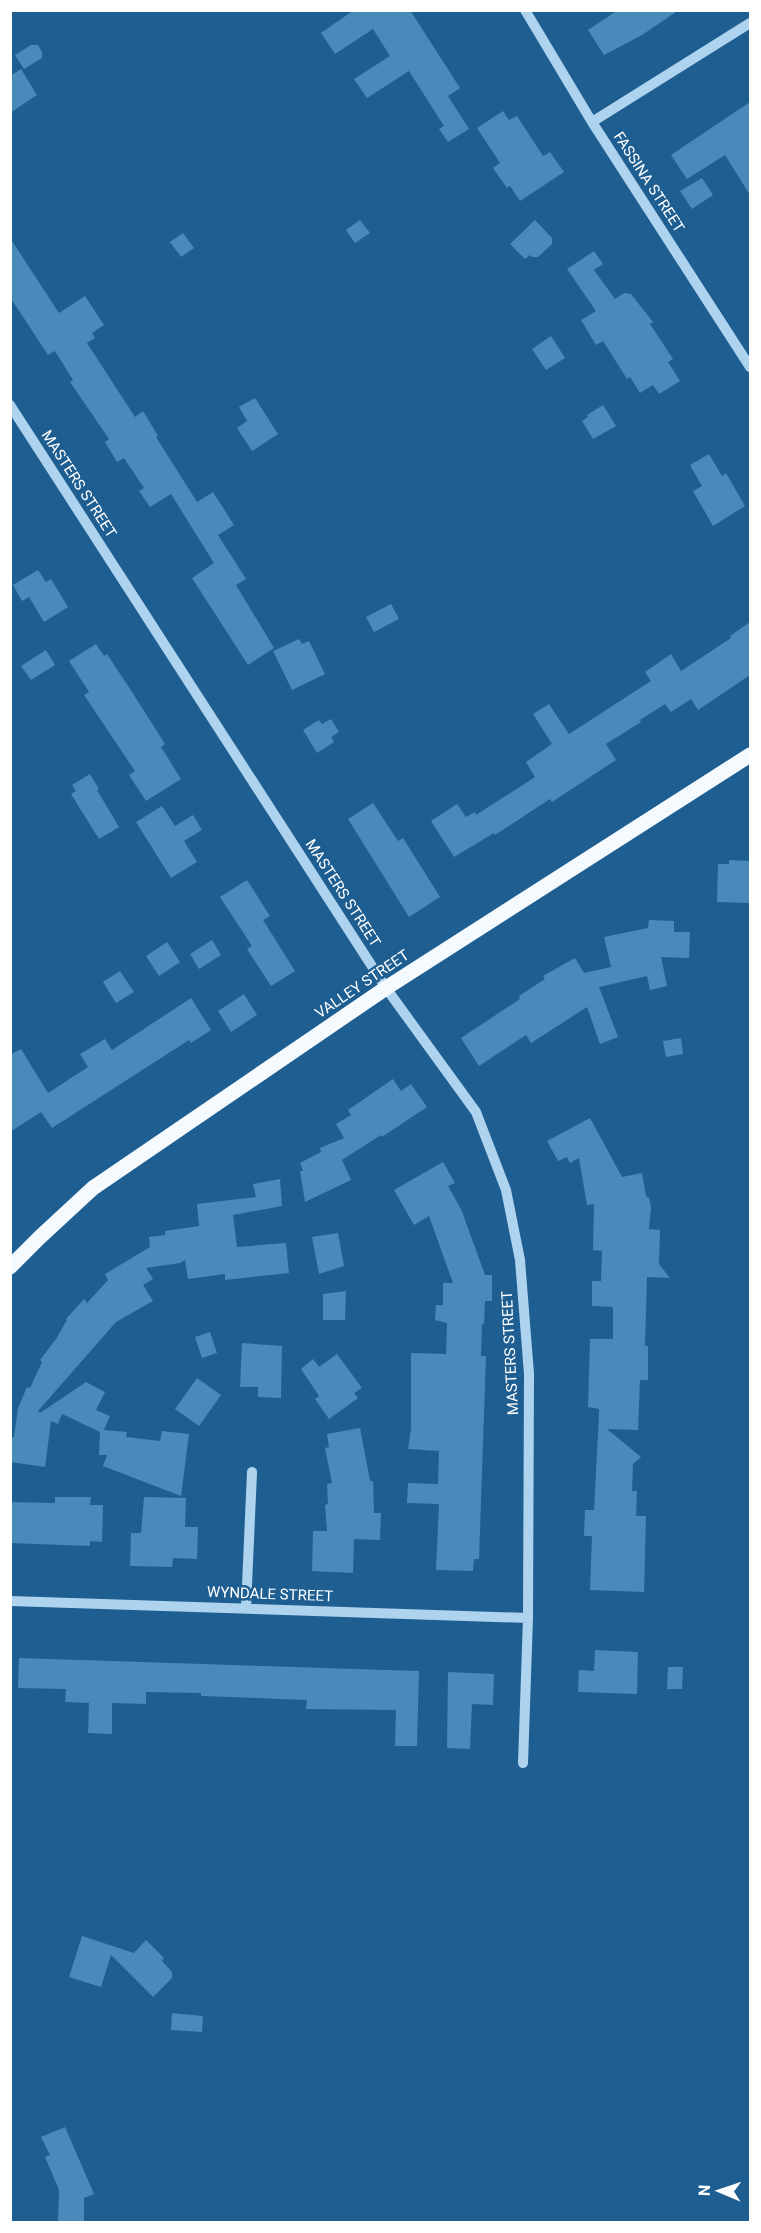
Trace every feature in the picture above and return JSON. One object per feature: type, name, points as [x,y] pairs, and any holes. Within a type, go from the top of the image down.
[{"type":"main road","name":"VALLEY STREET","points":[[10,1267],[93,1188],[386,988],[750,755]]},
{"type":"street","name":"FASSINA STREET","points":[[525,10],[592,122],[750,367]]},
{"type":"street","points":[[592,122],[750,23]]},
{"type":"street","name":"MASTERS STREET","points":[[10,405],[386,988],[476,1112],[506,1190],[520,1260],[529,1374],[528,1618],[523,1763]]},
{"type":"street","points":[[246,1608],[252,1472]]},
{"type":"street","name":"WYNDALE STREET","points":[[10,1601],[528,1618]]},
{"type":"building","points":[[354,10],[410,10],[460,88],[448,96],[469,129],[448,142],[439,129],[444,126],[409,71],[367,98],[354,79],[390,56],[373,29],[335,54],[321,33]]},
{"type":"building","points":[[618,10],[679,10],[642,35],[604,55],[588,30]]},
{"type":"building","points":[[31,45],[38,45],[42,58],[24,69],[15,55]]},
{"type":"building","points":[[21,69],[37,95],[10,113],[10,76]]},
{"type":"building","points":[[750,102],[750,195],[725,155],[687,179],[671,155]]},
{"type":"building","points":[[503,111],[509,120],[517,116],[543,156],[550,152],[564,172],[520,201],[510,186],[507,188],[493,168],[500,163],[477,128]]},
{"type":"building","points":[[702,178],[713,195],[692,209],[680,191]]},
{"type":"building","points":[[360,220],[370,233],[355,243],[346,230]]},
{"type":"building","points":[[535,220],[552,238],[552,244],[538,257],[530,255],[525,259],[510,244]]},
{"type":"building","points":[[183,233],[194,248],[181,257],[170,242]]},
{"type":"building","points":[[10,238],[59,313],[85,296],[104,325],[92,333],[95,338],[87,343],[135,417],[143,411],[158,436],[156,437],[197,502],[213,492],[234,525],[218,535],[246,579],[236,585],[274,648],[248,665],[192,578],[214,563],[171,494],[150,507],[139,491],[144,488],[124,458],[117,462],[105,442],[109,439],[70,382],[73,380],[55,351],[48,355],[10,297]]},
{"type":"building","points":[[594,251],[603,264],[594,270],[615,299],[624,293],[631,294],[653,322],[650,324],[673,359],[668,362],[680,381],[659,394],[653,385],[640,393],[630,377],[627,379],[603,341],[596,345],[581,320],[596,311],[567,269]]},
{"type":"building","points":[[551,336],[565,358],[546,370],[532,349]]},
{"type":"building","points":[[255,398],[278,434],[252,451],[237,428],[247,421],[239,407]]},
{"type":"building","points":[[603,405],[616,426],[593,439],[582,421]]},
{"type":"building","points":[[709,454],[722,476],[726,473],[745,506],[713,526],[693,491],[702,486],[690,465]]},
{"type":"building","points":[[38,570],[46,582],[51,579],[68,607],[44,622],[29,597],[22,601],[13,585]]},
{"type":"building","points":[[391,604],[399,619],[374,632],[366,617]]},
{"type":"building","points":[[750,622],[750,675],[698,710],[691,699],[671,712],[665,704],[606,744],[616,760],[552,802],[550,799],[495,835],[494,833],[454,857],[431,821],[457,804],[466,817],[475,812],[476,815],[535,777],[526,762],[552,744],[533,714],[549,704],[569,734],[651,681],[645,672],[671,654],[681,671],[731,638],[730,636]]},
{"type":"building","points":[[299,639],[302,644],[309,641],[325,674],[292,690],[273,651]]},
{"type":"building","points":[[96,644],[104,656],[107,654],[165,744],[161,747],[181,779],[146,801],[129,775],[135,771],[84,695],[89,692],[69,661]]},
{"type":"building","points":[[46,650],[55,665],[31,680],[21,666]]},
{"type":"building","points":[[331,719],[339,732],[331,737],[334,742],[317,753],[303,730],[319,720],[322,724]]},
{"type":"building","points":[[90,774],[119,827],[99,839],[71,794],[76,791],[72,785]]},
{"type":"building","points":[[373,803],[398,841],[403,838],[440,897],[409,917],[348,819]]},
{"type":"building","points":[[162,806],[175,826],[193,815],[202,830],[184,841],[197,862],[171,878],[136,822]]},
{"type":"building","points":[[729,860],[750,861],[750,903],[717,902],[718,864],[729,864]]},
{"type":"building","points":[[247,880],[270,916],[263,920],[295,971],[271,986],[247,949],[252,946],[220,897]]},
{"type":"building","points":[[649,920],[674,921],[674,932],[690,932],[689,958],[661,957],[667,986],[650,990],[647,976],[599,987],[618,1037],[600,1044],[587,1007],[531,1043],[526,1035],[479,1066],[461,1038],[520,999],[519,996],[545,979],[543,976],[575,958],[584,973],[611,967],[604,937],[648,928]]},
{"type":"building","points":[[212,940],[221,955],[199,969],[190,954]]},
{"type":"building","points":[[167,942],[180,962],[159,976],[146,956]]},
{"type":"building","points":[[120,971],[134,992],[116,1003],[103,982]]},
{"type":"building","points":[[244,994],[257,1015],[231,1032],[218,1011]]},
{"type":"building","points":[[191,998],[211,1030],[191,1043],[189,1040],[52,1128],[41,1112],[10,1132],[10,1055],[21,1049],[48,1093],[88,1067],[80,1054],[105,1039],[112,1050]]},
{"type":"building","points":[[681,1038],[683,1054],[666,1057],[663,1041]]},
{"type":"building","points":[[393,1079],[401,1091],[411,1084],[427,1107],[342,1160],[351,1180],[305,1202],[300,1171],[303,1171],[300,1163],[321,1152],[320,1148],[344,1138],[336,1124],[351,1115],[348,1110]]},
{"type":"building","points":[[590,1118],[622,1177],[642,1173],[646,1196],[649,1198],[651,1207],[649,1229],[660,1230],[659,1264],[670,1278],[647,1277],[645,1346],[648,1346],[648,1380],[640,1380],[638,1430],[607,1429],[641,1457],[633,1464],[632,1491],[637,1491],[636,1516],[646,1516],[644,1592],[590,1590],[592,1536],[584,1536],[585,1510],[594,1510],[599,1409],[588,1407],[590,1339],[613,1339],[613,1307],[592,1306],[592,1281],[601,1281],[602,1251],[593,1250],[594,1204],[587,1205],[579,1158],[570,1163],[567,1157],[558,1161],[547,1141]]},
{"type":"building","points":[[443,1162],[455,1183],[448,1186],[461,1209],[485,1275],[492,1275],[492,1301],[485,1301],[484,1324],[482,1324],[481,1356],[486,1356],[479,1559],[474,1559],[473,1571],[436,1570],[439,1504],[407,1503],[408,1483],[438,1484],[439,1451],[408,1449],[411,1428],[411,1353],[446,1354],[447,1323],[435,1320],[436,1305],[443,1305],[443,1283],[453,1283],[429,1216],[414,1225],[394,1190]]},
{"type":"building","points":[[280,1179],[282,1206],[233,1215],[237,1247],[286,1243],[289,1273],[225,1280],[225,1274],[188,1279],[185,1260],[180,1263],[146,1268],[153,1279],[143,1285],[153,1301],[116,1322],[38,1411],[40,1413],[86,1382],[105,1392],[96,1410],[110,1416],[104,1430],[127,1432],[126,1437],[160,1441],[162,1431],[189,1434],[181,1496],[103,1466],[107,1455],[99,1455],[100,1432],[62,1414],[58,1424],[51,1421],[45,1467],[10,1462],[10,1437],[14,1437],[18,1408],[42,1362],[40,1360],[56,1339],[66,1319],[84,1299],[87,1303],[108,1280],[105,1274],[150,1247],[149,1237],[165,1235],[165,1231],[199,1226],[197,1204],[256,1197],[253,1184]]},
{"type":"building","points":[[338,1233],[344,1266],[319,1274],[312,1237]]},
{"type":"building","points":[[346,1291],[345,1320],[323,1320],[323,1294]]},
{"type":"building","points":[[210,1332],[217,1353],[202,1358],[195,1337]]},
{"type":"building","points":[[242,1343],[282,1346],[281,1398],[258,1397],[258,1387],[240,1387]]},
{"type":"building","points":[[337,1354],[362,1388],[354,1393],[358,1398],[329,1419],[315,1399],[319,1396],[301,1369],[313,1359],[319,1367]]},
{"type":"building","points":[[197,1378],[221,1395],[199,1426],[175,1409]]},
{"type":"building","points":[[360,1428],[370,1481],[373,1481],[374,1513],[381,1513],[380,1540],[354,1539],[353,1573],[312,1571],[313,1531],[327,1531],[325,1505],[328,1504],[327,1484],[332,1483],[325,1448],[329,1447],[327,1434]]},
{"type":"building","points":[[55,1497],[91,1497],[90,1505],[103,1505],[102,1542],[90,1541],[90,1546],[10,1543],[10,1502],[55,1503]]},
{"type":"building","points":[[144,1497],[186,1498],[185,1527],[198,1527],[197,1559],[173,1558],[172,1567],[130,1566],[131,1533],[141,1533]]},
{"type":"building","points":[[595,1650],[638,1652],[637,1694],[578,1692],[579,1670],[594,1671]]},
{"type":"building","points":[[19,1658],[419,1671],[417,1746],[395,1746],[396,1710],[306,1709],[307,1700],[201,1696],[201,1693],[146,1692],[146,1704],[112,1703],[112,1734],[88,1733],[89,1703],[65,1702],[66,1689],[18,1688]]},
{"type":"building","points":[[668,1667],[683,1667],[682,1689],[667,1689]]},
{"type":"building","points":[[448,1672],[494,1674],[493,1705],[472,1704],[470,1749],[447,1748]]},
{"type":"building","points":[[82,1936],[134,1953],[146,1940],[164,1958],[162,1961],[172,1972],[172,1978],[153,1997],[111,1955],[101,1987],[69,1977]]},
{"type":"building","points":[[172,2013],[203,2016],[202,2032],[171,2030]]},
{"type":"building","points":[[65,2127],[94,2194],[84,2198],[84,2223],[58,2223],[59,2190],[45,2157],[50,2155],[41,2137]]}]
